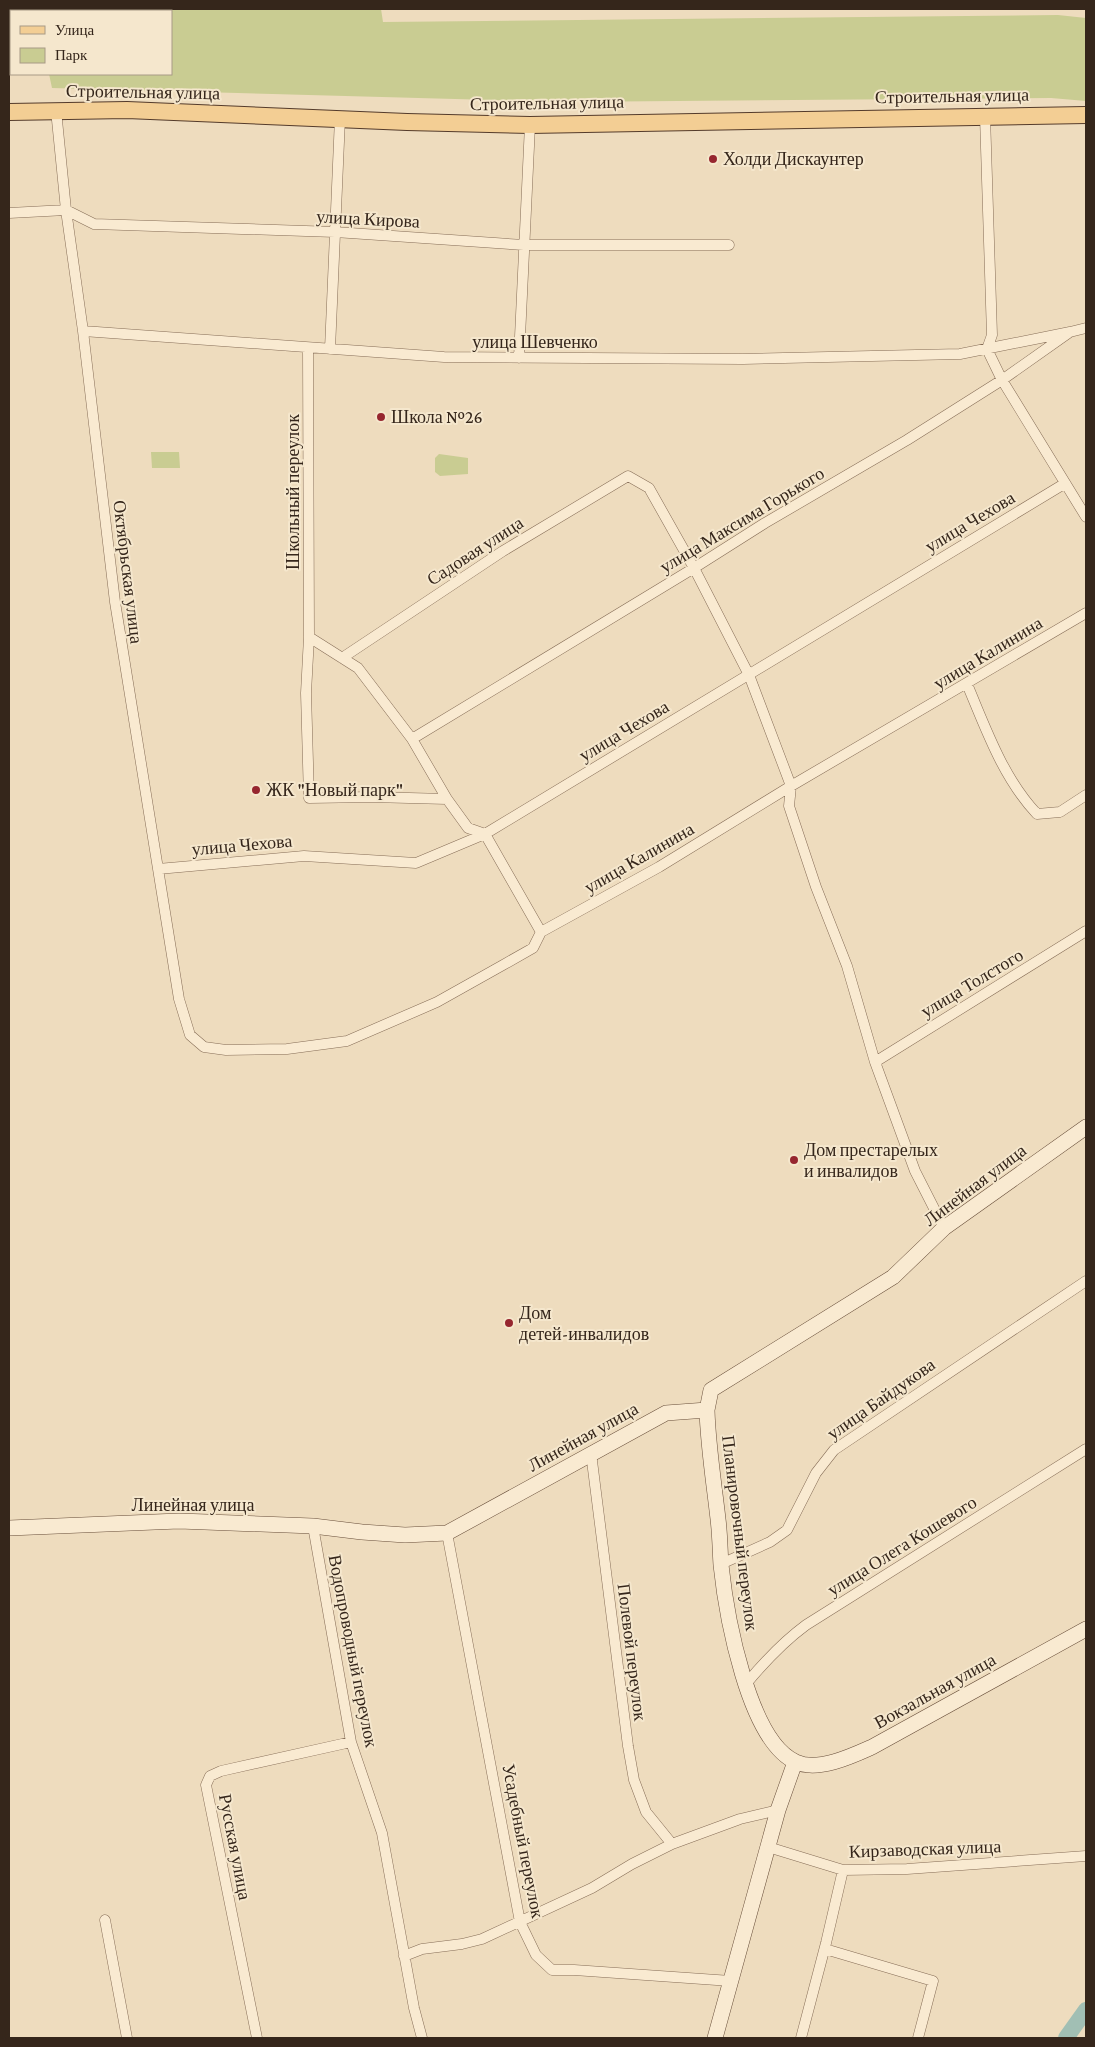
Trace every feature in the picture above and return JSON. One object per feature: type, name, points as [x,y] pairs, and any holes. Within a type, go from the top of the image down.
[{"type":"main road","name":"Строительная улица","points":[[9,112],[127,110],[407,122],[530,125],[1086,115]]},
{"type":"street","name":"Октябрьская улица","points":[[56,110],[66,210],[83,331],[116,611],[179,999],[190,1035]]},
{"type":"street","points":[[985,116],[992,335],[987,349],[1002,380],[1086,518]]},
{"type":"street","points":[[330,349],[340,118]]},
{"type":"street","points":[[520,358],[530,125]]},
{"type":"street","name":"улица Кирова","points":[[9,213],[66,210],[94,224],[335,232],[524,245],[729,246]]},
{"type":"street","name":"улица Максима Горького","points":[[412,739],[765,523],[907,440],[1002,380],[1070,332],[1086,328]]},
{"type":"street","name":"улица Шевченко","points":[[83,331],[444,358],[743,359],[960,354],[1070,332]]},
{"type":"street","name":"Школьный переулок","points":[[308,348],[310,637],[306,693],[309,798],[370,796],[447,799]]},
{"type":"street","name":"Садовая улица","points":[[342,658],[503,551],[628,476],[649,488],[694,568]]},
{"type":"street","name":"улица Чехова","points":[[158,869],[304,856],[416,863],[485,834],[1064,484]]},
{"type":"street","points":[[694,568],[748,675],[791,786],[788,806],[816,887],[847,966],[875,1062],[915,1171],[944,1228]]},
{"type":"street","name":"улица Калинина","points":[[190,1035],[204,1047],[226,1050],[287,1049],[347,1041],[437,1002],[532,948],[541,932],[660,867],[791,786],[1086,613]]},
{"type":"street","points":[[310,637],[358,668],[412,739],[447,799],[468,828],[485,834],[541,932]]},
{"type":"street","points":[[967,684],[998,756],[1025,801],[1037,814],[1060,812],[1086,795]]},
{"type":"street","name":"улица Толстого","points":[[875,1062],[1086,931]]},
{"type":"street","name":"Линейная улица","points":[[9,1528],[179,1521],[313,1526],[362,1532],[405,1534],[447,1533],[666,1413],[707,1410],[712,1390],[757,1360],[893,1277],[944,1228],[1086,1126]]},
{"type":"street","name":"улица Байдукова","points":[[721,1564],[770,1542],[787,1530],[816,1473],[834,1450],[1086,1281]]},
{"type":"street","name":"Планировочный переулок","points":[[707,1410],[708,1435],[721,1540],[721,1564],[731,1627],[746,1684],[760,1723],[780,1752],[795,1762]]},
{"type":"street","name":"улица Олега Кошевого","points":[[746,1684],[787,1639],[806,1625],[1086,1449]]},
{"type":"street","name":"Полевой переулок","points":[[591,1453],[628,1746],[634,1780],[646,1812],[672,1844]]},
{"type":"street","name":"Водопроводный переулок","points":[[313,1526],[351,1742],[382,1833],[414,2008],[422,2038]]},
{"type":"street","name":"Усадебный переулок","points":[[447,1533],[520,1922],[536,1956],[552,1970],[731,1981]]},
{"type":"street","name":"Вокзальная улица","points":[[795,1762],[807,1766],[842,1760],[872,1747],[1086,1628]]},
{"type":"street","name":"Русская улица","points":[[257,2038],[206,1784],[210,1776],[221,1771],[351,1742]]},
{"type":"street","points":[[715,2038],[778,1810],[795,1762]]},
{"type":"street","points":[[404,1956],[422,1948],[462,1944],[482,1939],[592,1888],[672,1844],[740,1819],[778,1810]]},
{"type":"street","name":"Кирзаводская улица","points":[[768,1847],[843,1870],[907,1869],[1086,1856]]},
{"type":"street","points":[[801,2038],[825,1949],[843,1870]]},
{"type":"street","points":[[105,1920],[127,2038]]},
{"type":"street","points":[[825,1949],[933,1981],[918,2038]]},
{"type":"green space","points":[[381,9],[383,22],[1058,15],[1086,18],[1086,101],[1051,98],[560,102],[52,88],[49,75],[172,75],[172,10],[40,10]]},
{"type":"green space","points":[[151,452],[179,452],[180,468],[152,468]]},
{"type":"green space","points":[[439,454],[468,458],[468,474],[440,476],[435,472],[435,458]]},
{"type":"waterway","points":[[1066,2038],[1086,2010]]},
{"type":"place","name":"Холди Дискаунтер","points":[[713,159]]},
{"type":"place","name":"Школа №26","points":[[381,417]]},
{"type":"place","name":"ЖК \"Новый парк\"","points":[[256,790]]},
{"type":"place","name":"Дом престарелых и инвалидов","points":[[794,1160]]},
{"type":"place","name":"Дом детей-инвалидов","points":[[509,1323]]}]
